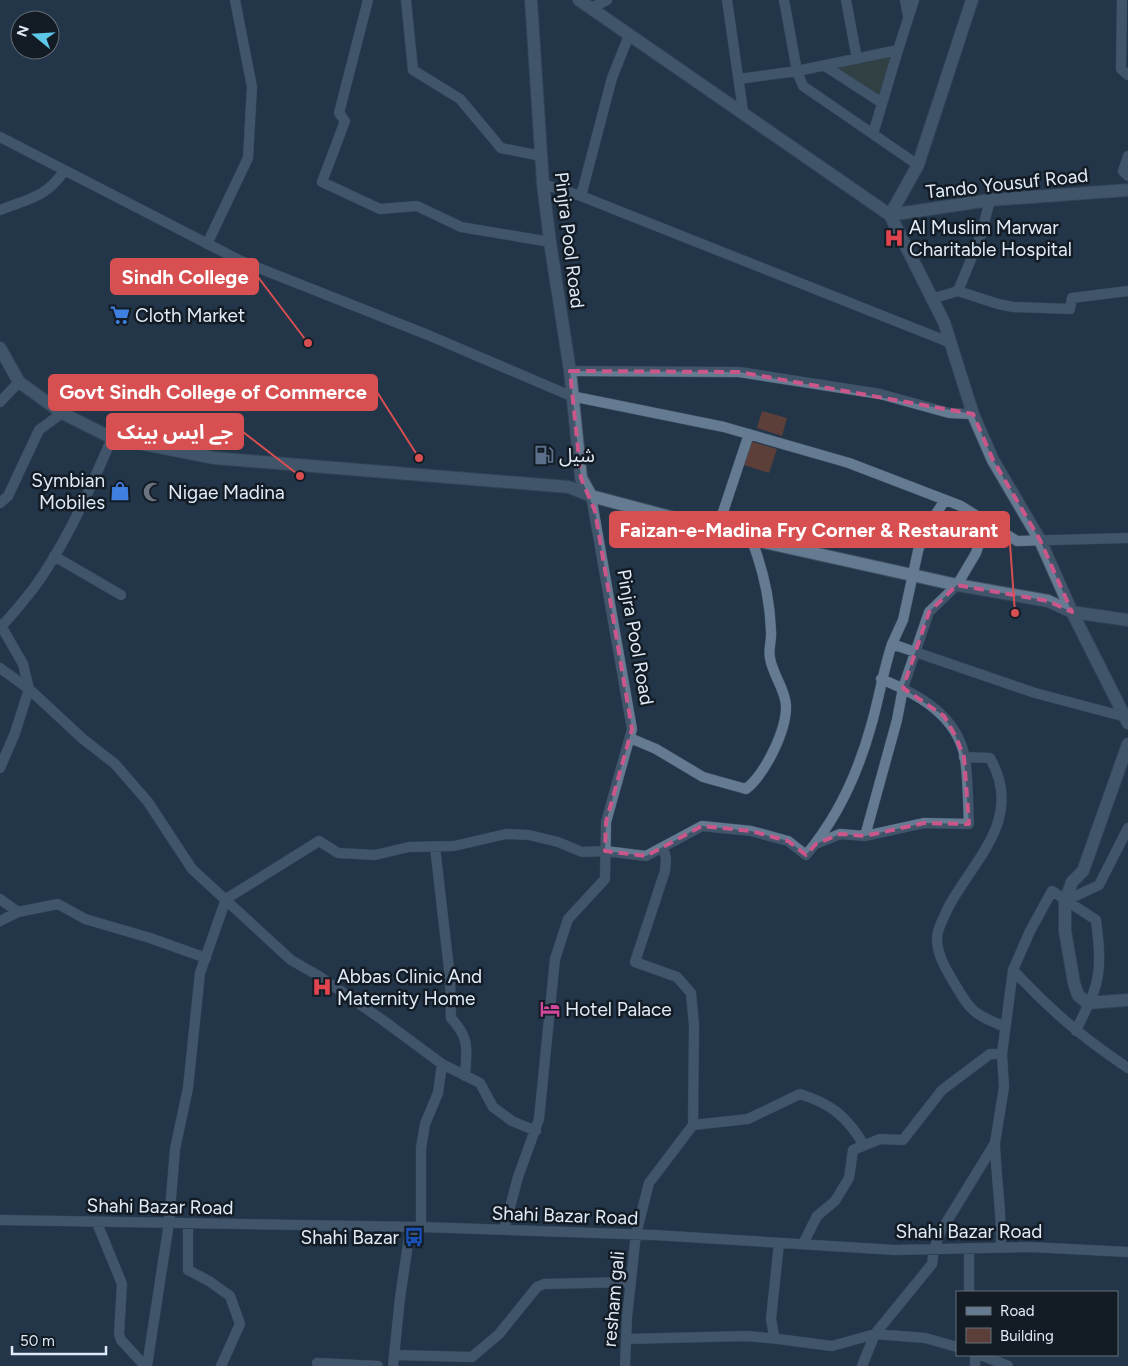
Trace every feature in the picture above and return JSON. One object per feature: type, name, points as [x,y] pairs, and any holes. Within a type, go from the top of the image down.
[{"type":"street","points":[[207,244],[248,158],[252,87],[235,0]]},
{"type":"street","points":[[368,0],[339,113],[346,122],[322,182],[380,209],[417,206],[461,227],[550,242]]},
{"type":"street","points":[[406,0],[413,70],[460,99],[500,148],[541,156]]},
{"type":"street","name":"Pinjra Pool Road","points":[[504,1230],[518,1178],[536,1131],[551,1016],[555,959],[568,920],[605,878],[606,822],[632,729],[592,496],[581,478],[571,396],[570,371],[543,184],[531,0]]},
{"type":"street","points":[[579,0],[600,2],[629,35],[890,215],[944,322],[973,414],[993,460],[1040,540],[1072,612],[1127,720]]},
{"type":"street","points":[[727,0],[743,112]]},
{"type":"street","points":[[784,0],[797,71],[803,86],[918,165]]},
{"type":"street","points":[[846,0],[857,59]]},
{"type":"street","points":[[904,0],[908,17]]},
{"type":"street","points":[[873,134],[914,0]]},
{"type":"street","points":[[890,215],[918,165],[972,0]]},
{"type":"street","points":[[1122,0],[1120,69],[1128,75]]},
{"type":"street","points":[[581,196],[612,78],[629,35]]},
{"type":"street","points":[[738,79],[825,66],[898,50]]},
{"type":"street","points":[[825,66],[882,104]]},
{"type":"street","points":[[0,137],[241,262],[428,335],[571,396],[724,427],[849,463],[961,506],[1017,541],[1128,538]]},
{"type":"street","points":[[1128,156],[1123,172],[1128,176]]},
{"type":"street","points":[[0,210],[44,193],[54,186],[64,171]]},
{"type":"street","points":[[543,184],[581,196],[951,343]]},
{"type":"street","name":"Tando Yousuf Road","points":[[890,215],[990,200],[1128,190]]},
{"type":"street","points":[[958,291],[981,235],[990,200]]},
{"type":"street","points":[[931,299],[958,291],[998,304],[1070,309],[1072,298],[1128,291]]},
{"type":"street","points":[[0,348],[19,382],[62,413],[112,438],[214,458],[569,488],[592,496],[751,538],[957,585],[1048,601],[1072,612],[1128,620]]},
{"type":"street","points":[[570,371],[740,372],[880,394],[949,413],[973,414]]},
{"type":"street","points":[[0,402],[19,382]]},
{"type":"street","points":[[0,503],[8,496],[39,430],[62,413]]},
{"type":"street","points":[[718,530],[749,434]]},
{"type":"street","points":[[0,768],[15,734],[30,690],[23,664],[1,626],[34,588],[54,556],[92,483],[112,438]]},
{"type":"street","points":[[146,1366],[169,1224],[175,1149],[188,1088],[200,973],[226,899],[319,841],[338,853],[375,855],[410,847],[454,846],[506,834],[529,835],[558,842],[582,852],[605,851],[646,856],[702,826],[751,831],[788,841],[806,855],[827,830],[839,809],[858,766],[872,724],[881,679],[892,644],[904,620],[924,532],[945,500]]},
{"type":"street","points":[[865,836],[914,651],[930,612],[957,585],[976,553],[986,522]]},
{"type":"street","points":[[630,738],[656,749],[703,777],[746,789],[757,780],[778,742],[786,705],[770,657],[771,632],[768,598],[763,568],[751,538]]},
{"type":"street","points":[[54,556],[121,595]]},
{"type":"street","points":[[892,644],[1036,693],[1127,720]]},
{"type":"street","points":[[0,668],[30,690],[83,739],[115,764],[148,802],[192,869],[290,960],[319,976],[442,1064],[480,1083],[493,1107],[512,1121],[536,1131]]},
{"type":"street","points":[[816,844],[840,834],[865,836],[924,823],[970,824],[964,757],[944,716],[924,699],[881,679]]},
{"type":"street","points":[[1128,744],[1083,871],[1072,882],[1065,901],[1065,931],[1074,983],[1078,995],[1087,1003],[1128,1000]]},
{"type":"street","points":[[964,757],[990,758],[999,774],[1002,816],[992,841],[944,917],[937,938],[942,963],[965,1002],[976,1015],[1005,1027]]},
{"type":"street","points":[[1065,901],[1099,885],[1128,828]]},
{"type":"street","points":[[435,847],[450,978],[451,1018],[464,1032],[467,1052],[465,1076]]},
{"type":"street","points":[[663,847],[666,858],[665,871],[635,962],[677,977],[691,992],[694,1025],[693,1125],[748,1120],[800,1094],[825,1102],[854,1129],[864,1145]]},
{"type":"street","points":[[1002,1248],[1002,1213],[997,1187],[995,1143],[1004,1087],[1002,1054],[1005,1027],[1014,970],[1030,932],[1052,891],[1096,920],[1099,971],[1094,993],[1087,1003],[1076,1031]]},
{"type":"street","points":[[0,899],[18,912]]},
{"type":"street","points":[[0,920],[18,912],[58,904],[85,919],[150,938],[206,958]]},
{"type":"street","points":[[1014,970],[1048,1008],[1076,1031],[1128,1068]]},
{"type":"street","points":[[804,1244],[817,1216],[835,1201],[849,1178],[853,1150],[880,1139],[903,1140],[942,1090],[990,1054],[1002,1054]]},
{"type":"street","points":[[393,1366],[409,1237],[420,1228],[421,1148],[425,1124],[438,1093],[442,1064]]},
{"type":"street","name":"resham gali","points":[[625,1366],[636,1234],[649,1183],[693,1125]]},
{"type":"street","points":[[862,1366],[875,1334],[932,1264],[934,1249],[941,1231],[995,1143]]},
{"type":"street","name":"Shahi Bazar Road","points":[[0,1220],[636,1234],[895,1250],[1002,1248],[1128,1252]]},
{"type":"street","points":[[97,1223],[122,1284],[119,1334],[121,1340],[146,1366]]},
{"type":"street","points":[[188,1224],[188,1270],[209,1281],[230,1296],[240,1324],[221,1366]]},
{"type":"street","points":[[778,1340],[774,1336],[771,1319],[779,1242]]},
{"type":"street","points":[[969,1248],[969,1291]]},
{"type":"street","points":[[394,1355],[472,1357],[499,1334],[537,1287],[544,1284],[631,1282]]},
{"type":"street","points":[[626,1339],[747,1336],[832,1346],[875,1334],[925,1338],[956,1347]]},
{"type":"street","points":[[984,1356],[1008,1366]]},
{"type":"street","points":[[317,1363],[378,1366]]},
{"type":"highlighted area","points":[[570,371],[739,372],[973,414],[993,460],[1040,540],[1072,612],[1048,601],[957,585],[929,612],[903,688],[944,716],[956,737],[964,757],[969,824],[924,823],[865,836],[840,834],[816,844],[806,855],[788,841],[751,831],[702,826],[646,856],[605,851],[606,822],[632,729],[595,511],[581,478]]},
{"type":"green space","points":[[898,50],[882,103],[825,66]]},
{"type":"building","points":[[762,411],[787,418],[782,436],[757,428]]},
{"type":"building","points":[[746,440],[777,449],[769,473],[738,463]]},
{"type":"place","name":"Al Muslim Marwar Charitable Hospital","points":[[894,238]]},
{"type":"place","name":"Cloth Market","points":[[120,315]]},
{"type":"place","name":"Sindh College","points":[[308,343]]},
{"type":"place","name":"شیل","points":[[544,455]]},
{"type":"place","name":"Govt Sindh College of Commerce","points":[[419,458]]},
{"type":"place","name":"جے ایس بینک","points":[[300,476]]},
{"type":"place","name":"Symbian Mobiles","points":[[120,491]]},
{"type":"place","name":"Nigae Madina","points":[[153,492]]},
{"type":"place","name":"Faizan-e-Madina Fry Corner & Restaurant","points":[[1015,613]]},
{"type":"place","name":"Abbas Clinic And Maternity Home","points":[[322,987]]},
{"type":"place","name":"Hotel Palace","points":[[550,1009]]},
{"type":"place","name":"Shahi Bazar","points":[[414,1237]]}]
